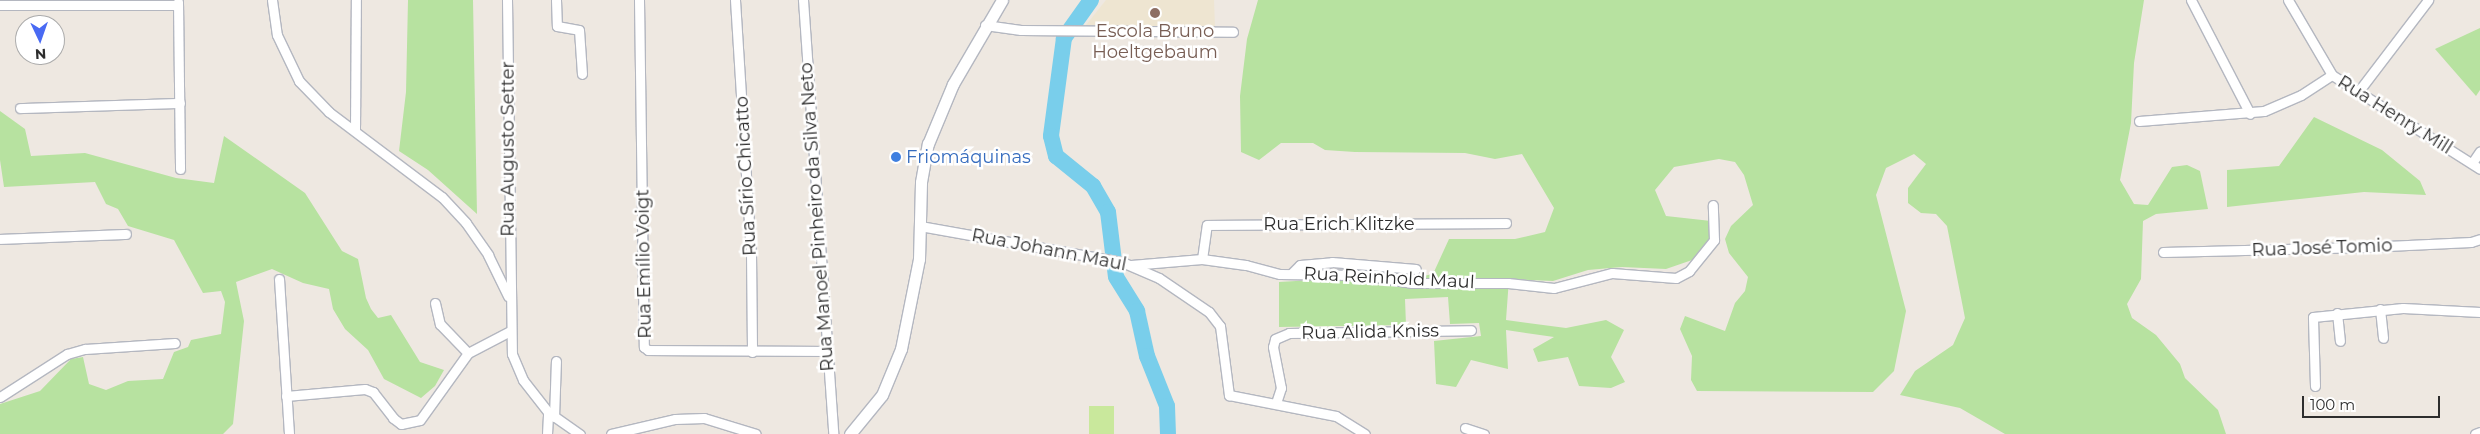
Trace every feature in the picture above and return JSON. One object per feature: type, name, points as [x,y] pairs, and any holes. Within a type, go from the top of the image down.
[{"type":"main road","points":[[850,434],[882,395],[897,362],[914,290],[920,226],[921,182],[928,144],[953,84],[985,26],[1002,0]]},
{"type":"street","points":[[272,0],[277,35],[299,81],[329,112],[448,203],[488,255],[509,298]]},
{"type":"street","points":[[355,130],[356,0]]},
{"type":"street","name":"Rua Augusto Setter","points":[[507,0],[510,331],[516,368],[551,414]]},
{"type":"street","points":[[556,0],[557,26],[579,30],[582,74]]},
{"type":"street","name":"Rua Emílio Voigt","points":[[639,0],[644,347],[648,350],[826,352]]},
{"type":"street","name":"Rua Sírio Chicatto","points":[[736,0],[751,253],[752,352]]},
{"type":"street","name":"Rua Manoel Pinheiro da Silva Neto","points":[[803,0],[833,434]]},
{"type":"street","points":[[2191,0],[2250,114]]},
{"type":"street","name":"Rua Henry Mill","points":[[2288,0],[2332,76],[2480,169]]},
{"type":"street","points":[[2358,92],[2428,0]]},
{"type":"street","points":[[0,5],[178,3],[180,169]]},
{"type":"street","points":[[985,26],[1058,30],[1233,32]]},
{"type":"street","points":[[2139,121],[2250,114],[2277,106],[2332,76]]},
{"type":"street","points":[[20,108],[180,103]]},
{"type":"street","points":[[2472,163],[2480,151]]},
{"type":"street","name":"Rua Reinhold Maul","points":[[1126,263],[1202,260],[1280,274],[1364,275],[1412,283],[1508,283],[1554,288],[1612,273],[1676,278],[1689,271],[1714,240],[1713,205]]},
{"type":"street","name":"Rua Erich Klitzke","points":[[1202,260],[1207,226],[1506,223]]},
{"type":"street","name":"Rua Johann Maul","points":[[920,226],[1126,263],[1159,278],[1215,318],[1220,326],[1224,342],[1229,395],[1276,403]]},
{"type":"street","points":[[0,240],[126,234]]},
{"type":"street","name":"Rua José Tomio","points":[[2163,252],[2366,247],[2471,242],[2480,239]]},
{"type":"street","points":[[1292,273],[1300,265],[1332,262],[1416,269]]},
{"type":"street","points":[[279,279],[289,434]]},
{"type":"street","points":[[435,303],[440,324],[468,353]]},
{"type":"street","points":[[2380,310],[2383,338]]},
{"type":"street","points":[[2315,386],[2314,317],[2337,313],[2380,310],[2480,312]]},
{"type":"street","points":[[2337,313],[2340,341]]},
{"type":"street","name":"Rua Alida Kniss","points":[[1276,403],[1281,388],[1273,347],[1275,339],[1288,333],[1471,330]]},
{"type":"street","points":[[286,396],[370,390],[392,418],[406,423],[426,415],[468,353],[510,331]]},
{"type":"street","points":[[0,397],[68,354],[85,349],[175,343]]},
{"type":"street","points":[[547,434],[551,414],[556,361]]},
{"type":"street","points":[[1276,403],[1294,410],[1336,416],[1365,434]]},
{"type":"street","points":[[551,414],[580,434]]},
{"type":"street","points":[[611,434],[675,418],[704,418],[756,434]]},
{"type":"street","points":[[1465,428],[1484,434]]},
{"type":"street","points":[[2475,434],[2480,432]]},
{"type":"shaded area","name":"Escola Bruno Hoeltgebaum","points":[[1106,0],[1214,0],[1215,27],[1086,25]]},
{"type":"green space","points":[[408,0],[473,0],[477,214],[428,170],[399,151],[406,92]]},
{"type":"green space","points":[[1258,0],[2144,0],[2134,63],[2131,123],[2120,180],[2134,204],[2148,205],[2172,167],[2187,165],[2200,171],[2208,209],[2156,214],[2143,221],[2141,279],[2127,304],[2132,318],[2156,335],[2180,364],[2185,378],[2218,410],[2226,434],[2005,434],[1960,408],[1900,395],[1915,371],[1953,345],[1965,318],[1947,226],[1936,214],[1921,213],[1908,203],[1908,188],[1926,164],[1914,154],[1886,168],[1876,195],[1906,311],[1894,371],[1873,392],[1697,391],[1691,380],[1692,356],[1680,329],[1685,316],[1725,331],[1735,303],[1745,291],[1748,277],[1729,253],[1725,239],[1731,226],[1753,205],[1744,175],[1735,162],[1719,159],[1674,167],[1655,190],[1666,216],[1711,221],[1712,235],[1695,259],[1666,269],[1622,267],[1588,270],[1553,281],[1509,279],[1506,320],[1566,328],[1606,320],[1624,330],[1611,357],[1625,382],[1611,388],[1579,386],[1568,357],[1538,362],[1533,349],[1554,337],[1506,330],[1508,369],[1471,360],[1456,387],[1436,384],[1434,341],[1481,336],[1479,323],[1450,324],[1448,297],[1405,299],[1406,325],[1279,327],[1279,282],[1330,279],[1378,285],[1433,274],[1449,239],[1515,239],[1545,232],[1554,208],[1522,154],[1495,159],[1465,153],[1355,152],[1325,150],[1313,143],[1281,143],[1259,160],[1241,152],[1240,96],[1247,39]]},
{"type":"green space","points":[[2480,28],[2480,90],[2476,96],[2435,49]]},
{"type":"green space","points":[[0,111],[25,129],[31,156],[85,153],[176,178],[214,183],[224,136],[305,193],[342,251],[358,259],[366,298],[378,318],[391,315],[420,362],[444,370],[435,386],[421,398],[384,379],[368,350],[345,329],[333,309],[329,289],[303,283],[272,269],[236,282],[244,321],[233,424],[223,434],[0,434],[0,404],[40,391],[71,359],[83,357],[89,384],[106,390],[128,381],[163,379],[174,352],[188,347],[191,340],[221,334],[225,302],[221,291],[203,293],[174,240],[128,226],[118,209],[106,204],[95,182],[4,187],[0,160]]},
{"type":"green space","points":[[2314,117],[2382,150],[2420,181],[2426,195],[2364,192],[2227,207],[2227,170],[2279,166]]},
{"type":"green space","points":[[1089,406],[1114,406],[1114,434],[1089,434]]},
{"type":"waterway","points":[[1091,0],[1064,38],[1051,136],[1056,156],[1093,186],[1108,212],[1116,277],[1137,311],[1147,356],[1167,406],[1168,434]]},
{"type":"place","name":"Escola Bruno Hoeltgebaum","points":[[1155,13]]},
{"type":"place","name":"Friomáquinas","points":[[896,157]]}]
